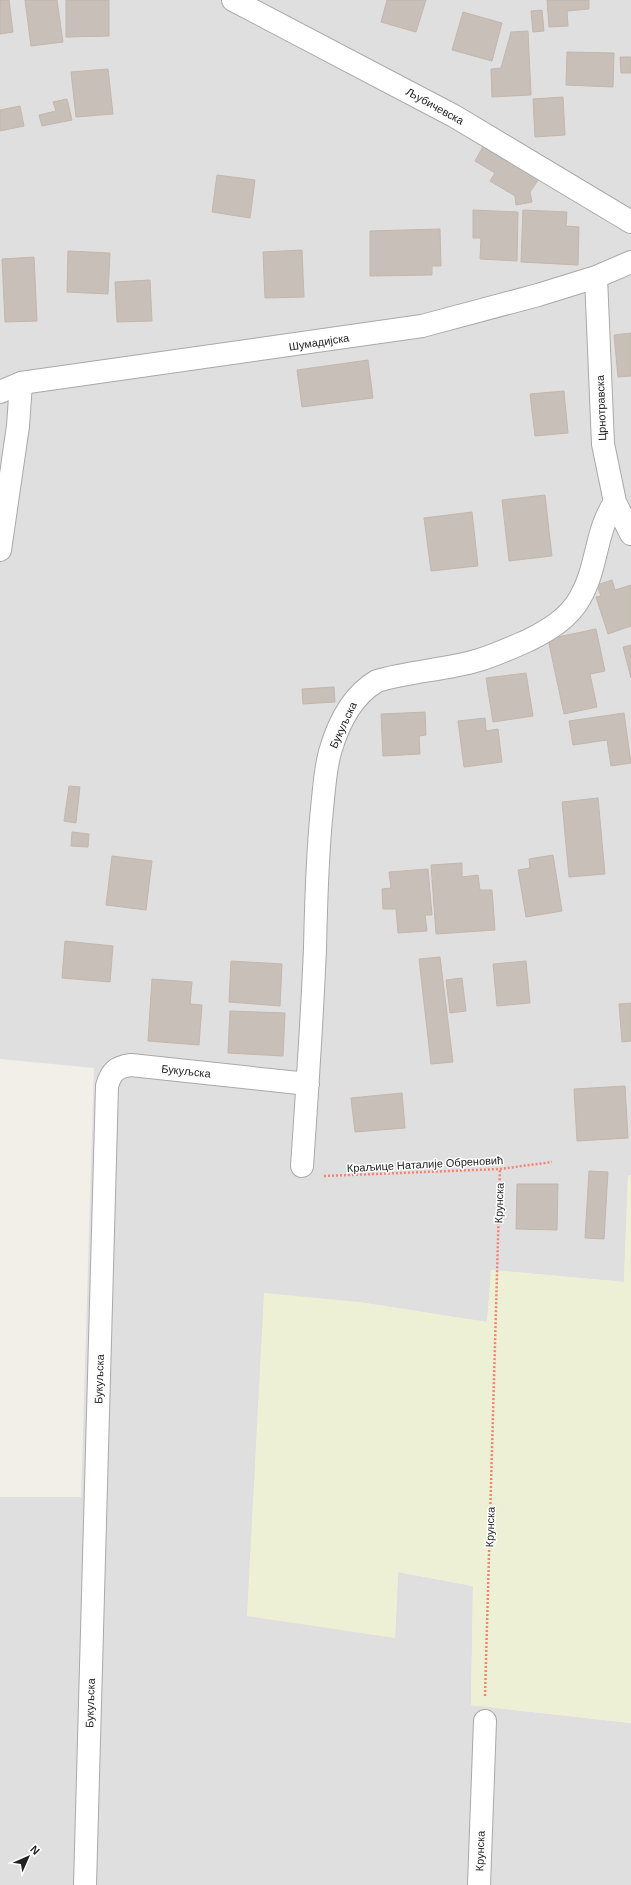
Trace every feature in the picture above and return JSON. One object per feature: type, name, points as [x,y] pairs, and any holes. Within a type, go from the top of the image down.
[{"type":"street","name":"Љубичевска","points":[[234,0],[454,116],[631,222]]},
{"type":"street","name":"Шумадијска","points":[[0,392],[21,383],[422,326],[538,295],[596,277],[631,262]]},
{"type":"street","name":"Црнотравска","points":[[596,277],[603,444],[615,502],[631,534]]},
{"type":"street","points":[[0,550],[18,426],[21,383]]},
{"type":"street","name":"Букуљска","points":[[302,1166],[308,1084],[317,858],[325,781],[330,752],[352,703],[363,691],[377,681],[479,660],[514,647],[556,625],[580,599],[593,569],[599,538],[607,514],[615,502]]},
{"type":"street","name":"Букуљска","points":[[85,1885],[107,1086],[111,1074],[120,1067],[131,1065],[308,1084]]},
{"type":"street","name":"Крунска","points":[[479,1885],[485,1721]]},
{"type":"path","name":"Краљице Наталије Обреновић","points":[[302,1166],[312,1174],[321,1177],[500,1169],[552,1162]]},
{"type":"path","name":"Крунска","points":[[485,1721],[500,1169]]},
{"type":"shaded area","points":[[0,0],[631,0],[631,1175],[628,1176],[624,1282],[492,1270],[487,1322],[358,1302],[395,1637],[398,1572],[473,1586],[471,1705],[631,1723],[631,1885],[0,1885],[0,1497],[81,1497],[94,1068],[0,1059]]},
{"type":"green space","points":[[631,1175],[631,1723],[471,1705],[473,1586],[398,1572],[395,1638],[247,1616],[264,1293],[358,1302],[487,1322],[491,1270],[624,1282],[628,1176]]},
{"type":"building","points":[[0,0],[9,0],[13,32],[0,34]]},
{"type":"building","points":[[25,0],[57,0],[63,42],[31,46]]},
{"type":"building","points":[[66,0],[109,0],[109,36],[66,37]]},
{"type":"building","points":[[387,0],[426,0],[416,32],[381,22]]},
{"type":"building","points":[[547,0],[589,0],[589,9],[567,11],[568,26],[549,27]]},
{"type":"building","points":[[542,10],[544,31],[533,32],[531,11]]},
{"type":"building","points":[[463,12],[502,23],[492,61],[452,50]]},
{"type":"building","points":[[528,31],[531,95],[492,97],[491,69],[501,68],[511,32]]},
{"type":"building","points":[[567,52],[614,53],[613,87],[566,85]]},
{"type":"building","points":[[620,57],[631,57],[631,73],[621,73]]},
{"type":"building","points":[[108,69],[113,114],[76,117],[71,72]]},
{"type":"building","points":[[563,97],[565,135],[535,137],[533,99]]},
{"type":"building","points":[[67,99],[72,120],[42,126],[39,115],[56,111],[53,102]]},
{"type":"building","points":[[20,106],[24,126],[0,131],[0,110]]},
{"type":"building","points":[[484,145],[539,179],[530,192],[532,202],[516,205],[515,196],[490,181],[495,173],[475,161]]},
{"type":"building","points":[[217,175],[255,180],[250,218],[212,212]]},
{"type":"building","points":[[473,210],[518,212],[517,261],[480,259],[481,238],[473,238]]},
{"type":"building","points":[[523,210],[567,212],[566,226],[579,227],[578,265],[521,262]]},
{"type":"building","points":[[440,229],[441,266],[432,266],[432,275],[370,276],[370,231]]},
{"type":"building","points":[[302,250],[304,297],[265,298],[263,252]]},
{"type":"building","points":[[68,251],[110,253],[108,294],[67,292]]},
{"type":"building","points":[[34,257],[37,321],[5,322],[2,259]]},
{"type":"building","points":[[150,280],[152,321],[117,322],[115,282]]},
{"type":"building","points":[[631,333],[631,376],[618,377],[614,335]]},
{"type":"building","points":[[368,360],[373,398],[302,407],[297,370]]},
{"type":"building","points":[[564,391],[568,433],[535,436],[530,394]]},
{"type":"building","points":[[545,495],[552,556],[509,561],[502,500]]},
{"type":"building","points":[[472,512],[478,566],[431,571],[424,518]]},
{"type":"building","points":[[612,580],[615,590],[631,585],[631,626],[608,634],[596,597],[601,596],[597,585]]},
{"type":"building","points":[[596,629],[605,671],[590,674],[597,707],[564,714],[548,639]]},
{"type":"building","points":[[631,645],[631,678],[623,647]]},
{"type":"building","points":[[526,673],[533,716],[493,722],[486,678]]},
{"type":"building","points":[[334,687],[335,702],[303,704],[302,689]]},
{"type":"building","points":[[425,712],[426,735],[419,736],[420,754],[383,756],[381,714]]},
{"type":"building","points":[[624,713],[631,763],[611,766],[607,740],[573,745],[569,721]]},
{"type":"building","points":[[485,718],[486,731],[498,729],[502,762],[464,767],[458,721]]},
{"type":"building","points":[[69,786],[80,787],[76,823],[64,821]]},
{"type":"building","points":[[598,798],[605,874],[569,877],[562,802]]},
{"type":"building","points":[[72,832],[89,834],[88,847],[71,846]]},
{"type":"building","points":[[553,855],[562,911],[526,917],[518,870],[530,868],[529,859]]},
{"type":"building","points":[[112,856],[152,861],[146,910],[106,905]]},
{"type":"building","points":[[462,863],[462,877],[478,875],[480,890],[492,890],[495,930],[436,934],[431,865]]},
{"type":"building","points":[[428,869],[432,915],[425,915],[427,931],[398,933],[396,909],[383,909],[382,889],[391,888],[389,872]]},
{"type":"building","points":[[65,941],[113,946],[110,982],[62,978]]},
{"type":"building","points":[[440,957],[453,1062],[431,1064],[419,959]]},
{"type":"building","points":[[231,961],[282,964],[280,1006],[229,1002]]},
{"type":"building","points":[[526,961],[530,1003],[497,1006],[493,964]]},
{"type":"building","points":[[462,978],[466,1011],[450,1013],[446,980]]},
{"type":"building","points":[[152,979],[192,982],[190,1004],[202,1005],[199,1045],[148,1041]]},
{"type":"building","points":[[631,1003],[631,1041],[622,1042],[619,1004]]},
{"type":"building","points":[[230,1011],[285,1013],[283,1056],[228,1053]]},
{"type":"building","points":[[625,1086],[628,1138],[577,1141],[574,1089]]},
{"type":"building","points":[[402,1093],[405,1128],[355,1132],[351,1098]]},
{"type":"building","points":[[589,1171],[608,1172],[604,1239],[585,1238]]},
{"type":"building","points":[[517,1184],[558,1184],[557,1230],[516,1229]]}]
